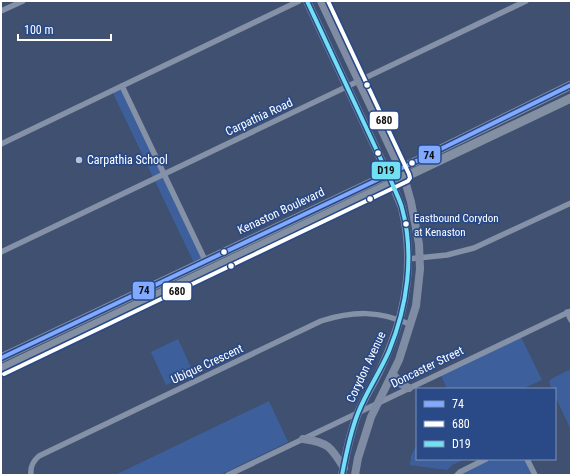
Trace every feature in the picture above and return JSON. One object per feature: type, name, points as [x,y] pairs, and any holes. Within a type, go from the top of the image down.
[{"type":"main road","name":"Corydon Avenue","points":[[306,1],[390,178],[401,208],[408,259],[407,281],[400,320],[390,347],[358,412],[351,433],[343,472]]},
{"type":"main road","name":"Corydon Avenue","points":[[321,1],[402,173],[411,202],[421,258],[416,306],[411,325],[393,374],[371,417],[358,458],[355,475]]},
{"type":"main road","name":"Kenaston Boulevard","points":[[402,173],[571,85]]},
{"type":"main road","name":"Kenaston Boulevard","points":[[1,358],[205,260],[571,98]]},
{"type":"main road","name":"Kenaston Boulevard","points":[[1,369],[390,178]]},
{"type":"main road","points":[[393,374],[401,384],[409,388]]},
{"type":"main road","points":[[376,377],[388,383]]},
{"type":"main road","points":[[351,433],[364,437]]},
{"type":"main road","points":[[303,439],[317,441],[332,450],[343,472]]},
{"type":"street","points":[[1,11],[23,1]]},
{"type":"street","points":[[1,144],[299,1]]},
{"type":"street","name":"Carpathia Road","points":[[1,252],[526,1]]},
{"type":"street","points":[[122,86],[205,260]]},
{"type":"street","points":[[408,259],[452,254],[474,248],[571,203]]},
{"type":"street","points":[[569,311],[571,320]]},
{"type":"street","name":"Doncaster Street","points":[[228,475],[569,311]]},
{"type":"street","name":"Ubique Crescent","points":[[31,475],[32,465],[39,456],[321,321],[352,313],[393,317],[411,325]]},
{"type":"street","points":[[457,475],[484,460]]},
{"type":"street","points":[[528,460],[535,475]]},
{"type":"shaded area","points":[[122,86],[205,260],[195,265],[112,91]]},
{"type":"shaded area","points":[[520,335],[542,380],[524,388],[447,388],[440,373]]},
{"type":"shaded area","points":[[178,339],[193,372],[166,385],[151,352]]},
{"type":"shaded area","points":[[571,369],[571,430],[556,398],[556,388],[552,388],[549,382],[551,379]]},
{"type":"shaded area","points":[[269,401],[288,442],[220,475],[115,475]]},
{"type":"shaded area","points":[[416,446],[416,460],[463,460],[452,465],[447,470],[410,465],[411,456]]},
{"type":"shaded area","points":[[484,460],[528,460],[535,475],[457,475]]},
{"type":"transit line","name":"D19","points":[[307,1],[399,199],[406,226],[408,244],[407,281],[400,317],[389,351],[361,405],[355,421],[348,444],[342,475]]},
{"type":"transit line","name":"680","points":[[4,374],[408,181],[410,178],[409,174],[328,1]]},
{"type":"transit line","name":"74","points":[[1,358],[400,169],[571,85]]},
{"type":"place","name":"Carpathia School","points":[[79,160]]},
{"type":"place","name":"Eastbound Corydon at Kenaston","points":[[406,224]]}]
